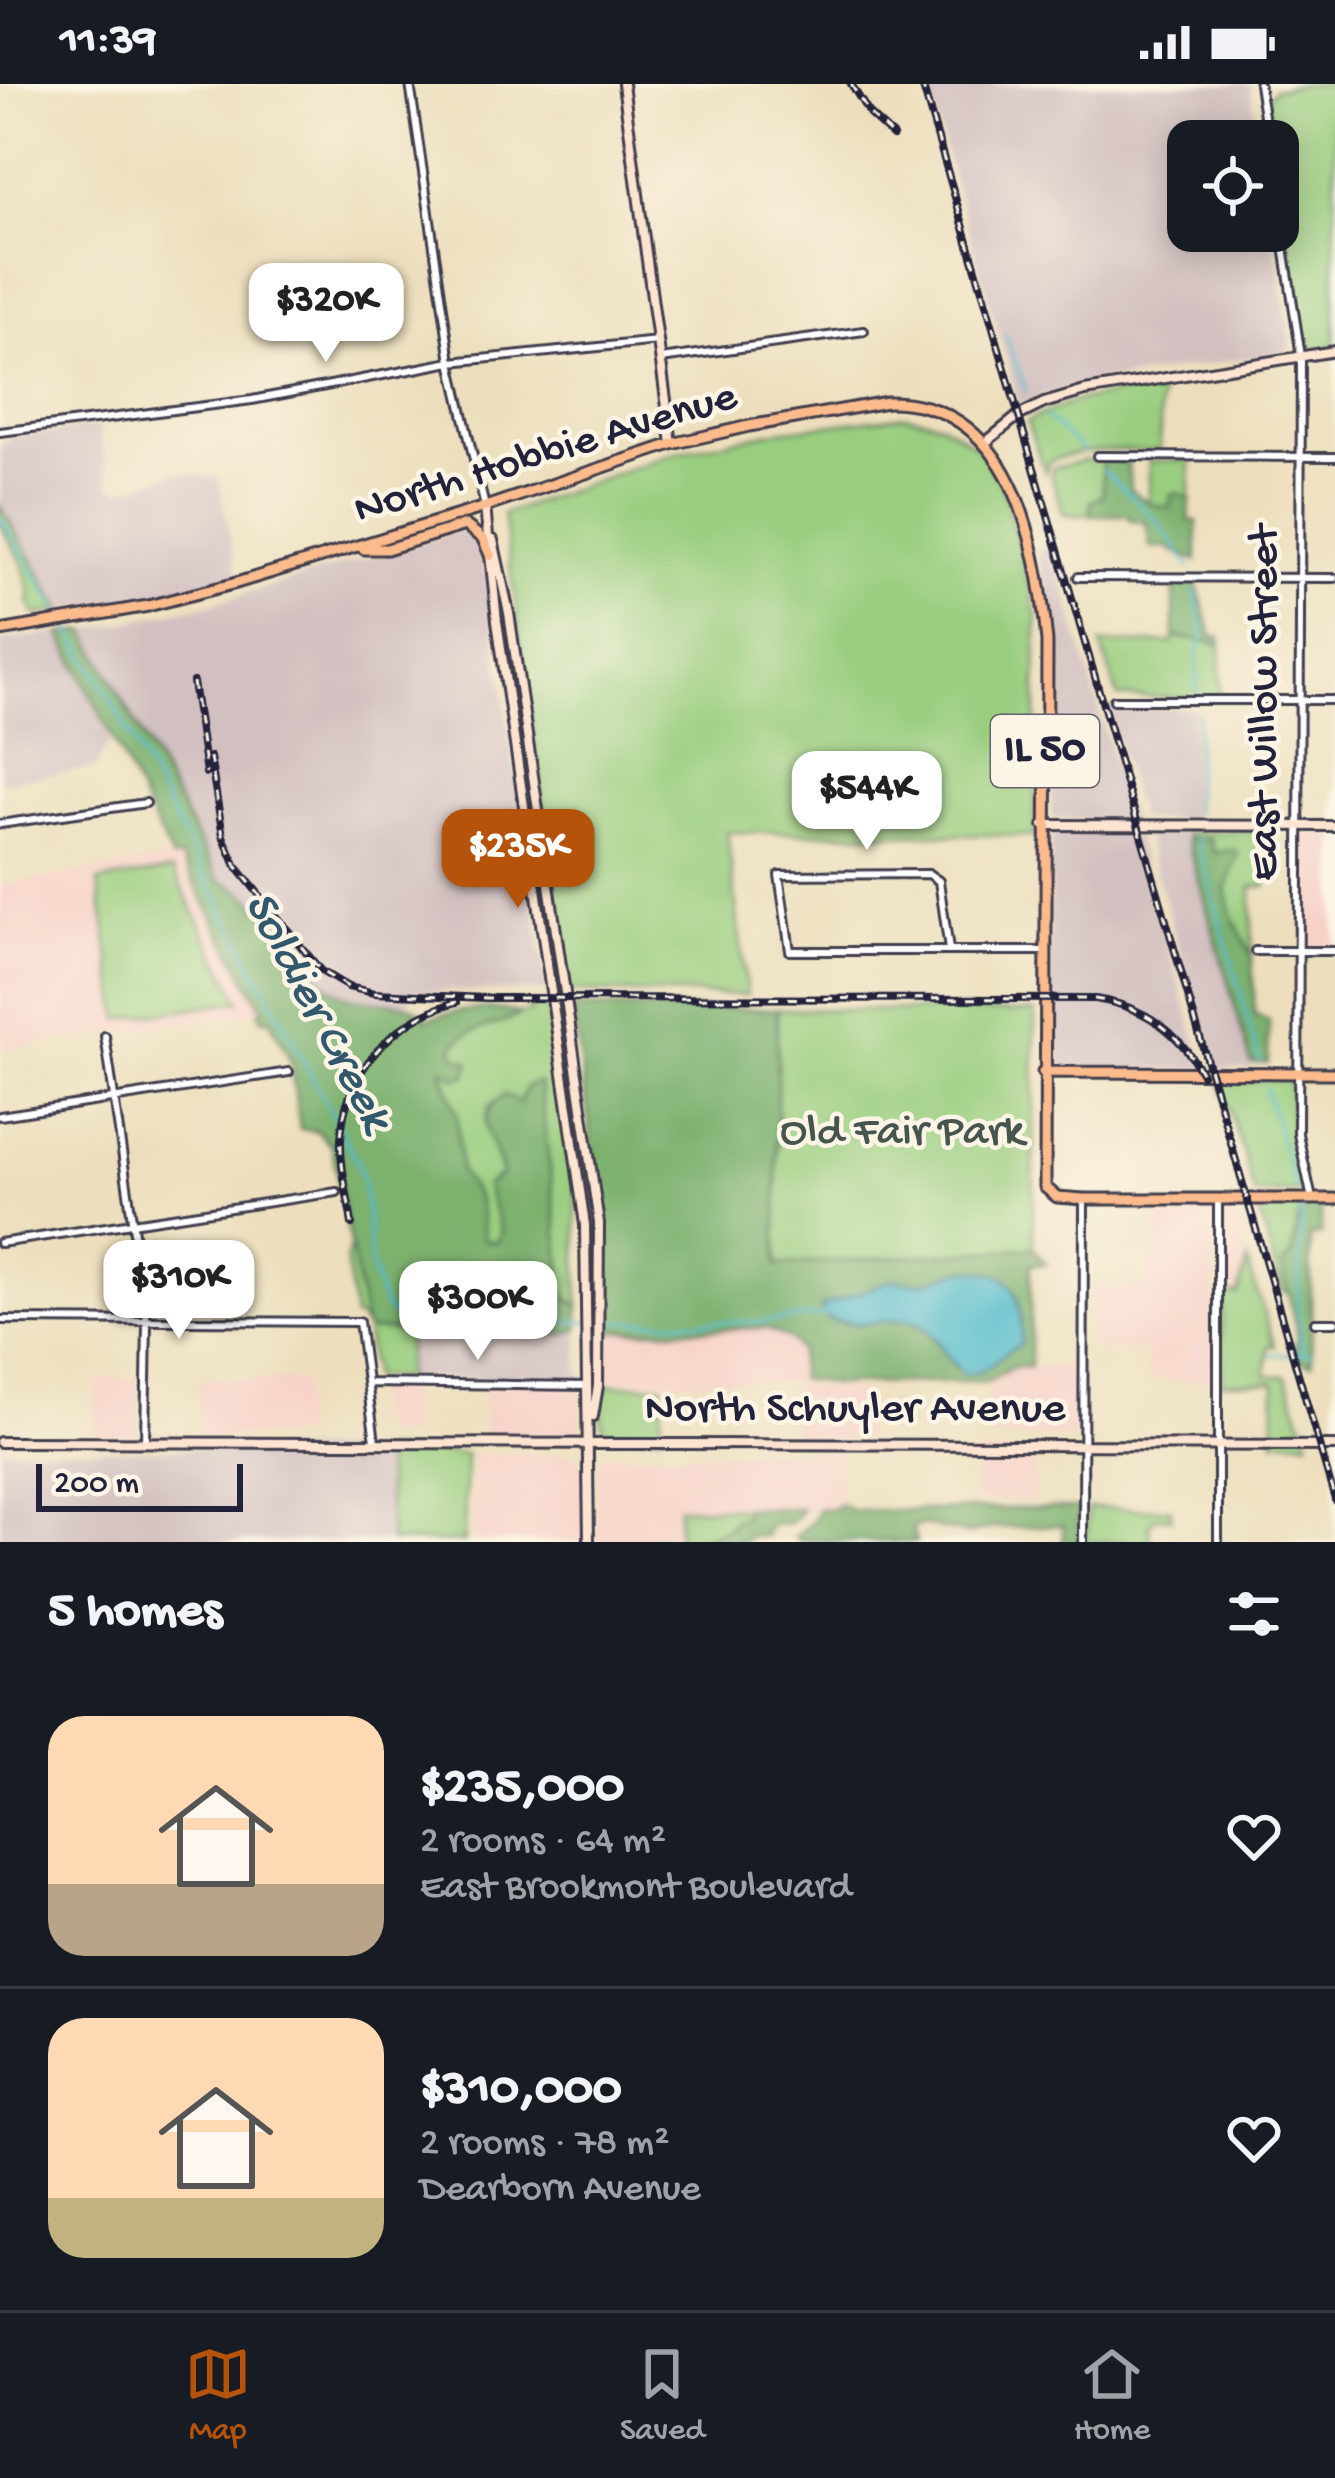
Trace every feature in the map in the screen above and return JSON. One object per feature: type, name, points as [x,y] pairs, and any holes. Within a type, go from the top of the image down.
[{"type":"main road","points":[[623,84],[672,444]]},
{"type":"main road","points":[[986,443],[1018,416],[1085,391],[1335,351]]},
{"type":"main road","name":"North Hobbie Avenue","points":[[0,631],[233,584],[672,444],[886,402],[940,412],[986,443]]},
{"type":"main road","name":"IL 50","points":[[986,443],[1019,502],[1042,585],[1047,642],[1045,1187],[1058,1197],[1084,1199],[1335,1199]]},
{"type":"main road","points":[[485,507],[585,1225],[587,1312],[598,1386],[590,1442]]},
{"type":"main road","points":[[485,507],[509,613],[599,1223],[598,1312],[588,1386],[589,1542]]},
{"type":"main road","points":[[352,549],[387,549],[465,525],[483,538],[490,555]]},
{"type":"main road","points":[[1044,825],[1335,826]]},
{"type":"main road","points":[[1043,1072],[1335,1073]]},
{"type":"main road","name":"North Schuyler Avenue","points":[[0,1442],[1335,1446]]},
{"type":"street","points":[[410,84],[451,362],[485,507]]},
{"type":"street","points":[[1261,84],[1265,120]]},
{"type":"street","name":"East Willow Street","points":[[1285,252],[1300,356],[1298,1134],[1312,1199]]},
{"type":"street","points":[[661,359],[865,331]]},
{"type":"street","points":[[0,432],[252,400],[451,362],[658,341]]},
{"type":"street","points":[[1097,456],[1335,457]]},
{"type":"street","points":[[1078,577],[1335,578]]},
{"type":"street","points":[[1114,700],[1335,700]]},
{"type":"street","points":[[0,824],[146,803]]},
{"type":"street","points":[[949,950],[939,881],[929,874],[779,874],[790,951],[1045,951]]},
{"type":"street","points":[[1255,951],[1335,951]]},
{"type":"street","points":[[105,1036],[147,1321],[145,1443]]},
{"type":"street","points":[[0,1116],[289,1072]]},
{"type":"street","points":[[0,1243],[337,1192]]},
{"type":"street","points":[[1083,1542],[1084,1199]]},
{"type":"street","points":[[1218,1199],[1218,1542]]},
{"type":"street","points":[[0,1320],[358,1322],[376,1441]]},
{"type":"street","points":[[1316,1322],[1335,1322]]},
{"type":"street","points":[[367,1383],[588,1386]]},
{"type":"shaded area","points":[[926,84],[1250,84],[1256,120],[1167,120],[1167,252],[1276,252],[1291,340],[1288,351],[1066,388],[1020,406]]},
{"type":"shaded area","points":[[98,426],[110,484],[119,491],[176,473],[218,478],[238,576],[144,598],[62,610],[0,506],[0,445],[10,437]]},
{"type":"shaded area","points":[[458,531],[476,537],[482,547],[547,991],[411,991],[409,1004],[374,1003],[327,986],[220,881],[86,631],[215,603]]},
{"type":"shaded area","points":[[1052,546],[1131,821],[1056,819],[1051,814],[1051,619],[1038,550]]},
{"type":"shaded area","points":[[61,633],[110,740],[95,768],[0,782],[0,641]]},
{"type":"shaded area","points":[[1193,708],[1191,820],[1140,820],[1108,709]]},
{"type":"shaded area","points":[[1058,832],[1134,833],[1205,1069],[1064,1068],[1054,1060],[1049,1045],[1051,839]]},
{"type":"shaded area","points":[[1144,833],[1186,833],[1253,1069],[1216,1068]]},
{"type":"shaded area","points":[[1335,833],[1335,947],[1304,947],[1302,834]]},
{"type":"shaded area","points":[[180,857],[264,1011],[0,1050],[0,885]]},
{"type":"shaded area","points":[[1158,1203],[1214,1206],[1212,1380],[1148,1380],[1147,1350],[1092,1349],[1092,1288],[1146,1288],[1147,1257],[1157,1256]]},
{"type":"shaded area","points":[[1231,1204],[1247,1261],[1238,1294],[1222,1294],[1222,1206]]},
{"type":"shaded area","points":[[766,1328],[791,1340],[799,1351],[799,1381],[606,1381],[602,1377],[604,1331]]},
{"type":"shaded area","points":[[579,1329],[579,1381],[405,1378],[408,1331],[566,1334]]},
{"type":"shaded area","points":[[1014,1367],[1078,1367],[1075,1437],[985,1438],[988,1382]]},
{"type":"shaded area","points":[[96,1379],[140,1379],[137,1435],[95,1436]]},
{"type":"shaded area","points":[[199,1379],[303,1380],[302,1436],[199,1436]]},
{"type":"shaded area","points":[[483,1379],[579,1381],[579,1430],[573,1434],[483,1435]]},
{"type":"shaded area","points":[[410,1385],[409,1437],[380,1433],[373,1386]]},
{"type":"shaded area","points":[[794,1386],[865,1390],[864,1439],[793,1439]]},
{"type":"shaded area","points":[[0,1449],[384,1450],[391,1542],[0,1542]]},
{"type":"shaded area","points":[[839,1451],[840,1504],[834,1509],[679,1507],[677,1542],[596,1542],[598,1464],[606,1454]]},
{"type":"shaded area","points":[[976,1452],[1035,1452],[1033,1501],[975,1501]]},
{"type":"shaded area","points":[[473,1454],[579,1457],[584,1466],[585,1542],[473,1542]]},
{"type":"green space","points":[[1335,84],[1335,346],[1314,350],[1306,345],[1301,331],[1289,252],[1299,252],[1299,120],[1270,120],[1267,99],[1274,89]]},
{"type":"green space","points":[[1160,387],[1160,451],[1075,454],[1049,462],[1045,472],[1027,422],[1075,401]]},
{"type":"green space","points":[[907,415],[941,423],[976,446],[1001,484],[1008,506],[1037,615],[1035,836],[727,832],[747,995],[569,992],[503,514],[675,453],[771,432]]},
{"type":"green space","points":[[1102,460],[1103,497],[1091,501],[1091,515],[1064,515],[1053,468]]},
{"type":"green space","points":[[1102,460],[1128,461],[1130,489],[1149,503],[1170,508],[1171,495],[1178,493],[1190,499],[1189,521],[1197,521],[1197,561],[1167,548],[1150,547],[1146,522],[1131,521],[1128,515],[1091,515],[1091,501],[1103,496]]},
{"type":"green space","points":[[1190,460],[1190,499],[1178,493],[1170,509],[1149,504],[1149,461]]},
{"type":"green space","points":[[0,506],[62,610],[36,615],[28,600],[32,597],[22,562],[0,524]]},
{"type":"green space","points":[[1174,584],[1197,584],[1212,636],[1221,637],[1221,644],[1174,637]]},
{"type":"green space","points":[[86,631],[220,881],[254,902],[312,972],[349,997],[411,1006],[427,1019],[472,1010],[518,1013],[469,1033],[454,1046],[455,1055],[470,1062],[466,1076],[456,1077],[442,1069],[457,1115],[460,1171],[479,1201],[484,1240],[498,1242],[501,1230],[486,1186],[502,1174],[487,1132],[488,1113],[505,1095],[520,1102],[526,1087],[539,1082],[562,1267],[557,1283],[563,1295],[579,1306],[579,1329],[566,1334],[366,1330],[332,1147],[317,1131],[300,1129],[290,1059],[269,1018],[262,1019],[259,1012],[263,1010],[181,858],[172,859],[61,634]]},
{"type":"green space","points":[[1174,637],[1221,644],[1220,698],[1118,697],[1101,644],[1173,643]]},
{"type":"green space","points":[[1267,831],[1266,886],[1252,887],[1252,958],[1227,898],[1234,850],[1215,853],[1210,839],[1187,839],[1186,833]]},
{"type":"green space","points":[[1187,839],[1210,839],[1215,853],[1234,850],[1238,854],[1226,890],[1252,958],[1255,1015],[1269,1021],[1268,1063],[1251,1063]]},
{"type":"green space","points":[[173,870],[240,1001],[120,1019],[98,882]]},
{"type":"green space","points":[[531,1004],[548,1005],[576,1198],[579,1306],[563,1295],[557,1282],[562,1266],[539,1083],[520,1103],[505,1095],[489,1106],[488,1132],[502,1175],[486,1186],[501,1230],[498,1242],[484,1240],[479,1201],[460,1172],[457,1115],[441,1068],[456,1077],[454,1046],[460,1039],[531,1011]]},
{"type":"green space","points":[[573,1008],[777,1009],[777,1265],[1033,1248],[1046,1264],[1031,1264],[1030,1367],[1013,1367],[988,1382],[834,1384],[799,1379],[799,1351],[791,1340],[766,1328],[604,1331],[603,1227]],"holes":[[[966,1269],[981,1272],[955,1367],[928,1331],[909,1321],[858,1324],[829,1320],[821,1308],[892,1280],[922,1283]]]},
{"type":"green space","name":"Old Fair Park","points":[[777,1009],[1035,1012],[1033,1248],[777,1265]]},
{"type":"green space","points":[[1220,1080],[1290,1080],[1291,1133],[1303,1192],[1254,1194]]},
{"type":"green space","points":[[1257,1203],[1301,1203],[1292,1255],[1283,1265],[1289,1287],[1285,1292],[1281,1290]]},
{"type":"green space","points":[[1301,1203],[1321,1203],[1321,1235],[1310,1236],[1312,1363],[1298,1361],[1294,1347],[1298,1338],[1282,1265],[1292,1255]]},
{"type":"green space","points":[[351,1246],[366,1329],[408,1331],[405,1378],[372,1378],[366,1330],[354,1317],[346,1260]]},
{"type":"green space","points":[[1247,1261],[1275,1346],[1269,1346],[1266,1375],[1286,1376],[1309,1440],[1274,1440],[1275,1382],[1222,1382],[1222,1294],[1238,1294]]},
{"type":"green space","points":[[602,1385],[662,1385],[661,1435],[606,1432],[601,1422]]},
{"type":"green space","points":[[384,1450],[466,1454],[464,1542],[391,1542]]},
{"type":"green space","points":[[840,1504],[853,1511],[1079,1508],[1079,1542],[1063,1542],[1063,1525],[991,1528],[967,1534],[923,1525],[912,1528],[916,1542],[798,1540],[795,1536],[814,1520],[818,1509]]},
{"type":"green space","points":[[678,1507],[745,1508],[744,1516],[721,1531],[678,1542]]},
{"type":"green space","points":[[745,1508],[801,1509],[793,1521],[770,1525],[765,1536],[750,1536],[742,1542],[690,1542],[731,1527],[733,1520],[744,1516]]},
{"type":"green space","points":[[1088,1508],[1171,1509],[1171,1518],[1156,1517],[1149,1526],[1150,1542],[1087,1542]]},
{"type":"water","points":[[966,1269],[1005,1279],[1016,1295],[1020,1315],[1021,1344],[976,1373],[965,1375],[932,1335],[911,1321],[859,1324],[829,1320],[821,1307],[892,1280],[922,1283]]},
{"type":"waterway","points":[[1005,335],[1026,391]]},
{"type":"waterway","points":[[1045,416],[1083,451]]},
{"type":"waterway","points":[[1104,471],[1156,519],[1190,567]]},
{"type":"waterway","name":"Soldier Creek","points":[[0,517],[62,617]]},
{"type":"waterway","points":[[1194,590],[1205,635],[1197,654],[1196,691]]},
{"type":"waterway","name":"Soldier Creek","points":[[67,625],[358,1163],[375,1279],[390,1313],[410,1321],[762,1322],[829,1314]]},
{"type":"waterway","points":[[1194,815],[1197,713]]},
{"type":"waterway","points":[[1197,839],[1260,1062]]},
{"type":"waterway","points":[[1265,1088],[1296,1190]]},
{"type":"waterway","points":[[1300,1207],[1298,1316],[1304,1353]]},
{"type":"waterway","name":"Soldier Creek","points":[[1271,1355],[1311,1353]]},
{"type":"railway","points":[[851,84],[870,115],[893,136]]},
{"type":"railway","points":[[922,84],[1335,1500]]},
{"type":"railway","points":[[193,682],[206,773]]},
{"type":"railway","points":[[210,757],[223,836],[236,866],[321,971],[348,987],[374,993],[486,998],[1095,999],[1129,1008],[1158,1023],[1182,1045],[1202,1074]]},
{"type":"railway","points":[[352,1224],[341,1150],[351,1092],[362,1071],[393,1035],[412,1021],[457,1002]]}]
